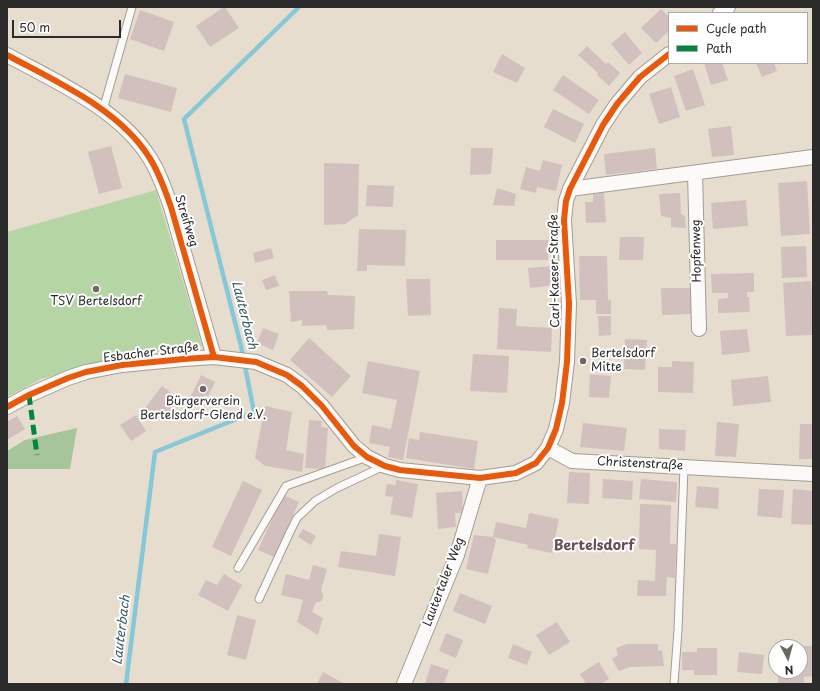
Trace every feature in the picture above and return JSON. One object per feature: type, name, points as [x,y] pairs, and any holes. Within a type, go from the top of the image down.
[{"type":"street","name":"Streifweg","points":[[7,55],[80,95],[103,110],[123,126],[140,143],[150,158],[171,207],[214,357]]},
{"type":"street","name":"Carl-Kaeser-Straße","points":[[548,448],[556,429],[562,402],[566,362],[569,304],[564,220],[566,201],[570,189],[603,125],[617,104],[640,77],[668,55]]},
{"type":"street","points":[[570,189],[813,158]]},
{"type":"street","name":"Hopfenweg","points":[[696,173],[699,329]]},
{"type":"street","name":"Esbacher Straße","points":[[7,407],[28,395],[68,378],[86,372],[122,365],[214,357],[256,362],[288,375],[302,386],[322,406],[354,446],[368,457],[385,466],[400,470],[480,478]]},
{"type":"street","points":[[480,478],[516,474],[536,463],[548,448]]},
{"type":"street","name":"Christenstraße","points":[[548,448],[572,461],[813,474]]},
{"type":"street","name":"Lautertaler Weg","points":[[404,684],[457,554],[480,478]]},
{"type":"lane","points":[[103,110],[132,7]]},
{"type":"lane","points":[[238,568],[286,486],[368,457]]},
{"type":"lane","points":[[260,599],[297,518],[316,501],[337,488],[385,466]]},
{"type":"lane","points":[[674,684],[678,630],[684,467]]},
{"type":"green space","name":"TSV Bertelsdorf","points":[[156,190],[202,346],[129,355],[41,379],[7,397],[7,232]]},
{"type":"green space","points":[[77,428],[70,469],[7,469],[7,451],[25,440]]},
{"type":"building","points":[[224,7],[239,28],[210,47],[196,26]]},
{"type":"building","points":[[661,9],[668,16],[668,32],[656,43],[641,28]]},
{"type":"building","points":[[140,10],[174,22],[164,51],[130,39]]},
{"type":"building","points":[[625,32],[642,53],[629,65],[611,44]]},
{"type":"building","points":[[587,46],[606,64],[608,62],[620,73],[609,86],[597,75],[598,73],[578,55]]},
{"type":"building","points":[[502,54],[525,68],[517,83],[493,72]]},
{"type":"building","points":[[704,64],[722,64],[728,80],[711,85]]},
{"type":"building","points":[[756,64],[774,64],[777,71],[762,77]]},
{"type":"building","points":[[693,69],[705,105],[686,111],[674,76]]},
{"type":"building","points":[[125,74],[177,88],[171,112],[118,98]]},
{"type":"building","points":[[563,75],[599,100],[589,114],[553,90]]},
{"type":"building","points":[[671,87],[680,117],[659,124],[649,94]]},
{"type":"building","points":[[553,109],[584,124],[575,143],[544,127]]},
{"type":"building","points":[[731,126],[734,155],[712,157],[708,129]]},
{"type":"building","points":[[111,146],[122,188],[99,194],[88,152]]},
{"type":"building","points":[[471,148],[493,148],[491,174],[470,175]]},
{"type":"building","points":[[655,148],[657,169],[606,175],[604,154]]},
{"type":"building","points":[[543,160],[562,165],[556,191],[537,187],[536,193],[520,189],[526,167],[540,171]]},
{"type":"building","points":[[324,163],[359,164],[358,215],[345,224],[324,225]]},
{"type":"building","points":[[807,181],[810,234],[781,236],[778,183]]},
{"type":"building","points":[[367,185],[394,186],[393,207],[366,206]]},
{"type":"building","points":[[497,188],[516,194],[514,206],[493,205]]},
{"type":"building","points":[[604,193],[606,222],[586,223],[585,202],[593,202],[593,194]]},
{"type":"building","points":[[680,193],[681,214],[685,216],[686,228],[671,227],[671,218],[661,216],[659,194]]},
{"type":"building","points":[[746,200],[748,226],[713,229],[711,203]]},
{"type":"building","points":[[359,229],[406,230],[405,266],[367,265],[367,271],[357,271]]},
{"type":"building","points":[[620,237],[644,237],[643,260],[619,260]]},
{"type":"building","points":[[496,240],[548,240],[548,260],[496,260]]},
{"type":"building","points":[[806,246],[807,277],[782,278],[781,247]]},
{"type":"building","points":[[271,248],[274,258],[255,263],[253,253]]},
{"type":"building","points":[[579,256],[607,256],[608,300],[611,300],[611,314],[596,314],[596,300],[580,300]]},
{"type":"building","points":[[553,266],[555,285],[530,288],[528,268]]},
{"type":"building","points":[[754,273],[754,292],[747,292],[747,297],[749,297],[750,312],[718,313],[718,299],[728,298],[728,293],[712,293],[711,274]]},
{"type":"building","points":[[275,275],[279,286],[266,290],[262,280]]},
{"type":"building","points":[[406,279],[430,279],[431,315],[408,316]]},
{"type":"building","points":[[811,281],[813,335],[786,336],[783,283]]},
{"type":"building","points":[[661,288],[691,288],[691,314],[662,315]]},
{"type":"building","points":[[289,291],[327,291],[328,295],[355,296],[354,329],[327,330],[326,325],[302,326],[302,320],[291,322]]},
{"type":"building","points":[[499,308],[517,309],[516,326],[552,328],[551,352],[497,349]]},
{"type":"building","points":[[598,316],[611,316],[611,335],[599,336]]},
{"type":"building","points":[[263,328],[279,334],[273,350],[257,343]]},
{"type":"building","points":[[747,329],[750,352],[722,355],[720,331]]},
{"type":"building","points":[[309,338],[351,376],[332,397],[290,360]]},
{"type":"building","points":[[625,339],[647,340],[645,370],[624,369]]},
{"type":"building","points":[[473,354],[509,356],[507,393],[470,391]]},
{"type":"building","points":[[368,361],[420,371],[403,460],[388,457],[390,447],[369,443],[372,425],[391,429],[397,400],[362,393]]},
{"type":"building","points":[[672,361],[694,362],[693,393],[658,392],[658,367],[672,367]]},
{"type":"building","points":[[590,374],[611,376],[609,398],[589,397]]},
{"type":"building","name":"Bürgerverein Bertelsdorf-Glend e.V.","points":[[201,375],[215,382],[208,397],[205,395],[200,405],[189,400]]},
{"type":"building","points":[[768,376],[771,402],[733,406],[731,380]]},
{"type":"building","points":[[162,386],[179,399],[163,421],[145,408]]},
{"type":"building","points":[[265,406],[292,412],[286,450],[304,454],[302,472],[265,466],[255,458]]},
{"type":"building","points":[[136,415],[146,431],[131,441],[120,425]]},
{"type":"building","points":[[17,416],[25,429],[7,440],[7,422]]},
{"type":"building","points":[[309,420],[322,421],[321,427],[328,428],[325,469],[305,468]]},
{"type":"building","points":[[717,422],[739,424],[736,457],[715,456]]},
{"type":"building","points":[[583,423],[627,428],[624,451],[580,447]]},
{"type":"building","points":[[800,424],[813,424],[813,459],[799,459]]},
{"type":"building","points":[[659,429],[686,430],[685,451],[659,449]]},
{"type":"building","points":[[420,432],[478,441],[474,469],[406,458],[409,438],[419,440]]},
{"type":"building","points":[[569,472],[590,473],[589,504],[567,503]]},
{"type":"building","points":[[603,479],[633,481],[632,500],[602,498]]},
{"type":"building","points":[[641,479],[677,482],[676,502],[639,499]]},
{"type":"building","points":[[396,480],[418,484],[412,518],[390,514],[393,497],[385,496],[387,484],[396,485]]},
{"type":"building","points":[[243,481],[262,490],[231,556],[212,547]]},
{"type":"building","points":[[697,486],[719,488],[718,509],[695,507]]},
{"type":"building","points":[[759,489],[784,490],[782,518],[757,516]]},
{"type":"building","points":[[793,489],[813,491],[812,525],[791,524]]},
{"type":"building","points":[[462,491],[463,513],[455,513],[456,527],[438,529],[436,493]]},
{"type":"building","points":[[283,495],[299,502],[274,557],[258,550]]},
{"type":"building","points":[[640,504],[671,505],[670,544],[676,544],[675,578],[667,577],[666,596],[637,596],[638,580],[655,581],[656,550],[639,549]]},
{"type":"building","points":[[529,513],[559,519],[552,553],[527,548],[528,545],[493,537],[496,522],[526,528]]},
{"type":"building","points":[[303,529],[316,536],[311,545],[298,537]]},
{"type":"building","points":[[379,534],[401,537],[395,576],[338,567],[341,551],[376,556]]},
{"type":"building","points":[[474,535],[493,537],[496,540],[488,574],[466,569]]},
{"type":"building","points":[[313,565],[327,569],[321,591],[323,594],[323,599],[320,602],[316,602],[312,612],[323,618],[318,635],[297,622],[303,600],[281,595],[286,574],[309,580]]},
{"type":"building","points":[[224,574],[242,585],[228,611],[198,595],[206,580],[217,585]]},
{"type":"building","points":[[460,593],[492,606],[485,624],[453,611]]},
{"type":"building","points":[[237,615],[256,620],[246,660],[227,655]]},
{"type":"building","points":[[557,622],[570,642],[549,655],[536,635]]},
{"type":"building","points":[[446,633],[463,640],[456,658],[439,651]]},
{"type":"building","points":[[513,644],[532,652],[527,665],[508,658]]},
{"type":"building","points":[[627,644],[658,644],[658,651],[662,650],[664,666],[630,667],[619,671],[612,659],[618,655],[616,648]]},
{"type":"building","points":[[808,646],[813,646],[813,676],[808,677]]},
{"type":"building","points":[[697,648],[717,648],[717,675],[694,675],[694,670],[682,670],[682,652],[697,652]]},
{"type":"building","points":[[739,652],[764,655],[762,674],[737,672]]},
{"type":"building","points":[[599,662],[609,679],[600,684],[586,684],[580,674]]},
{"type":"building","points":[[431,664],[449,670],[444,684],[425,684]]},
{"type":"building","points":[[323,672],[345,684],[317,684]]},
{"type":"building","points":[[778,679],[804,679],[804,684],[778,684]]},
{"type":"waterway","name":"Lauterbach","points":[[126,684],[155,452],[254,412],[241,346],[184,119],[299,7]]},
{"type":"marked path","points":[[29,395],[37,455]]},
{"type":"cycle path","points":[[7,55],[65,86],[104,110],[121,124],[149,157],[159,175],[171,207],[214,357]]},
{"type":"cycle path","points":[[7,407],[29,395],[86,372],[122,365],[214,357],[256,362],[287,375],[302,386],[322,406],[354,446],[367,457],[385,466],[400,470],[480,478],[516,473],[536,463],[548,448],[556,429],[562,403],[567,362],[569,304],[564,220],[566,201],[570,189],[603,125],[617,104],[640,77],[668,55]]},
{"type":"place","name":"TSV Bertelsdorf","points":[[96,289]]},
{"type":"place","name":"Bertelsdorf Mitte","points":[[583,361]]},
{"type":"place","name":"Bürgerverein Bertelsdorf-Glend e.V.","points":[[203,389]]},
{"type":"district","name":"Bertelsdorf","points":[[594,546]]}]
